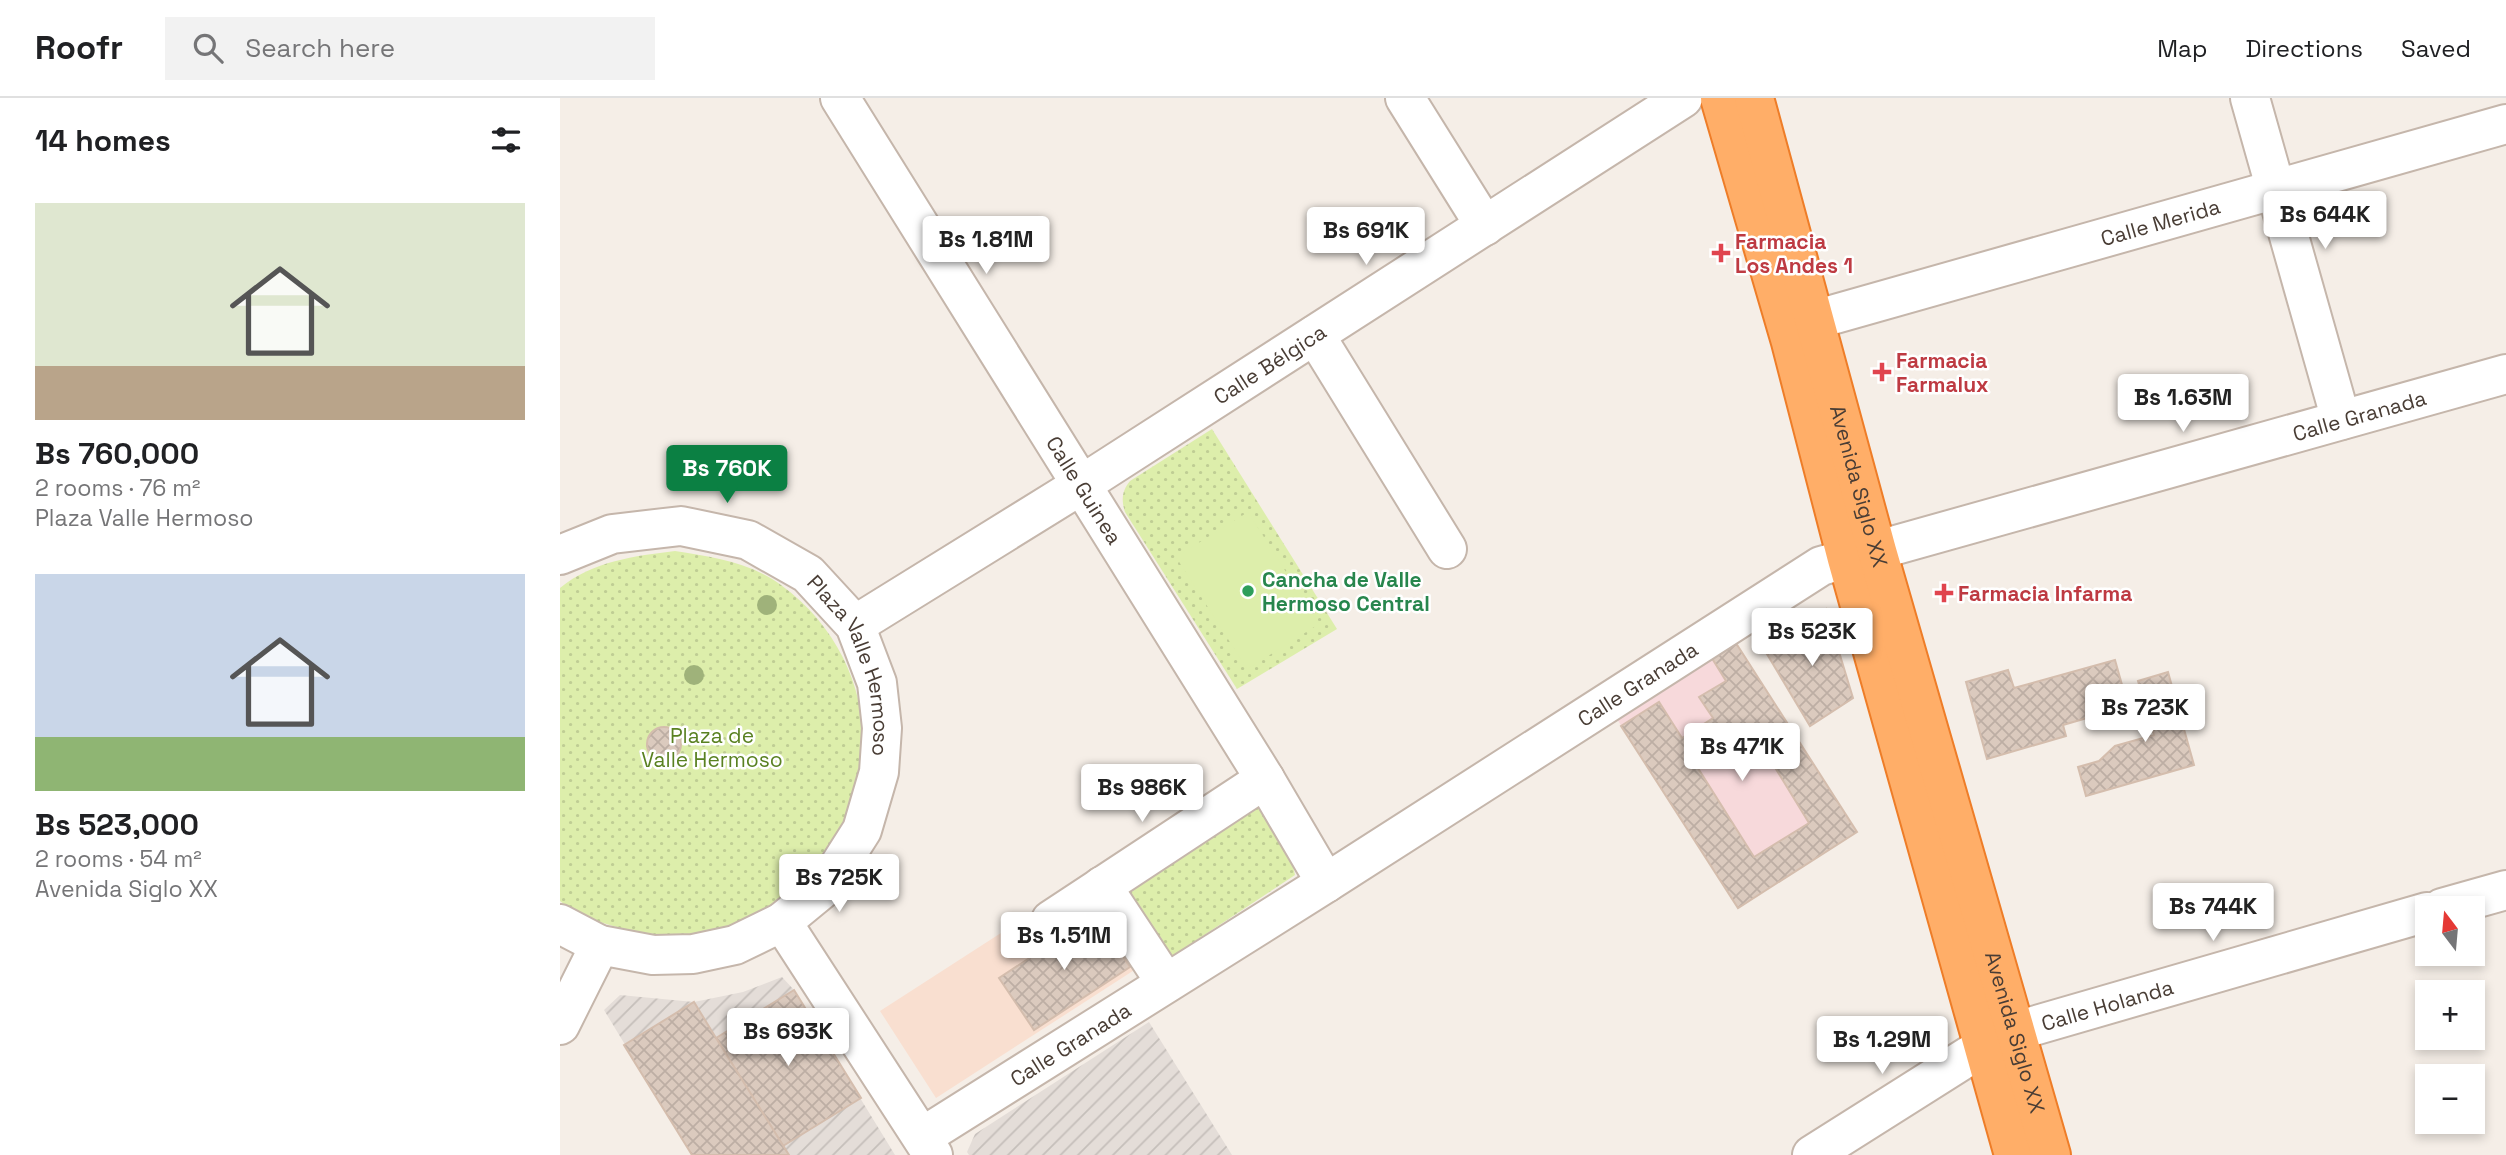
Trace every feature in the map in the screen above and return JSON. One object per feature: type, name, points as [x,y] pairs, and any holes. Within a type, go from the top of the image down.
[{"type":"highway","name":"Avenida Siglo XX","points":[[1720,98],[1791,342],[1862,555],[1999,1039],[2051,1155]]},
{"type":"highway","name":"Avenida Siglo XX","points":[[1754,98],[1814,320],[1862,555]]},
{"type":"highway","name":"Avenida Siglo XX","points":[[1999,1039],[2014,1155]]},
{"type":"street","name":"Calle Guinea","points":[[840,98],[1265,779],[1326,883]]},
{"type":"street","points":[[1405,98],[1485,226]]},
{"type":"street","name":"Calle Bélgica","points":[[855,625],[1082,485],[1683,98]]},
{"type":"street","points":[[2250,98],[2342,420]]},
{"type":"street","name":"Calle Merida","points":[[1814,320],[2506,124]]},
{"type":"street","points":[[1315,335],[1447,549]]},
{"type":"street","name":"Calle Granada","points":[[928,1146],[1166,983],[1821,566],[2506,374]]},
{"type":"street","name":"Plaza Valle Hermoso","points":[[560,555],[612,534],[681,526],[748,540],[808,574],[855,625],[877,683],[882,728],[879,772],[862,830],[827,885],[782,922],[735,945],[694,954],[653,955],[600,945],[560,924]]},
{"type":"street","points":[[1051,920],[1265,779]]},
{"type":"street","points":[[1102,886],[1166,983]]},
{"type":"street","points":[[2485,896],[2506,890]]},
{"type":"street","name":"Calle Holanda","points":[[1812,1155],[1999,1039],[2415,916]]},
{"type":"street","points":[[782,922],[928,1146]]},
{"type":"street","points":[[560,1025],[600,945]]},
{"type":"shaded area","points":[[1734,640],[1857,832],[1738,908],[1615,716]]},
{"type":"shaded area","points":[[1101,909],[1139,967],[936,1098],[880,1011],[1035,911],[1054,939]]},
{"type":"shaded area","points":[[782,977],[794,990],[895,1155],[692,1155],[604,1010],[620,995],[694,1002],[743,992]]},
{"type":"shaded area","points":[[1149,1022],[1232,1155],[969,1155],[967,1152],[975,1134]]},
{"type":"green space","points":[[1212,429],[1337,629],[1237,689],[1125,512],[1123,503],[1123,495],[1130,481]]},
{"type":"green space","name":"Cancha de Valle Hermoso Central","points":[[1248,512],[1319,624],[1247,669],[1176,557]]},
{"type":"green space","name":"Plaza de Valle Hermoso","points":[[675,551],[730,562],[757,571],[781,585],[820,622],[847,666],[861,713],[863,762],[852,810],[829,853],[794,890],[735,924],[709,931],[671,935],[644,933],[611,925],[589,918],[560,901],[560,588],[586,572],[615,561]]},
{"type":"green space","points":[[1258,806],[1293,866],[1295,875],[1168,959],[1122,887]]},
{"type":"building","points":[[1826,609],[1853,698],[1810,726],[1764,649]]},
{"type":"building","points":[[1734,640],[1857,832],[1738,908],[1621,726],[1659,702],[1682,738],[1713,718],[1699,697],[1726,681],[1710,655]],"holes":[[[1752,730],[1809,823],[1754,857],[1696,765]]]},
{"type":"building","points":[[2115,660],[2128,706],[2063,725],[2066,736],[1987,759],[1966,682],[2008,670],[2014,688]]},
{"type":"building","points":[[2168,672],[2194,765],[2086,796],[2078,767],[2099,761],[2115,746],[2154,735],[2138,681]]},
{"type":"building","points":[[664,727],[676,732],[681,744],[676,756],[664,761],[652,756],[647,744],[652,732]]},
{"type":"building","points":[[1095,915],[1130,967],[1034,1030],[999,978]]},
{"type":"building","points":[[794,990],[861,1098],[783,1146],[716,1038]]},
{"type":"building","points":[[694,1002],[789,1155],[692,1155],[624,1045]]},
{"type":"place","name":"Farmacia Los Andes 1","points":[[1721,253]]},
{"type":"place","name":"Farmacia Farmalux","points":[[1882,372]]},
{"type":"place","name":"Cancha de Valle Hermoso Central","points":[[1248,591]]},
{"type":"place","name":"Farmacia Infarma","points":[[1944,593]]}]
